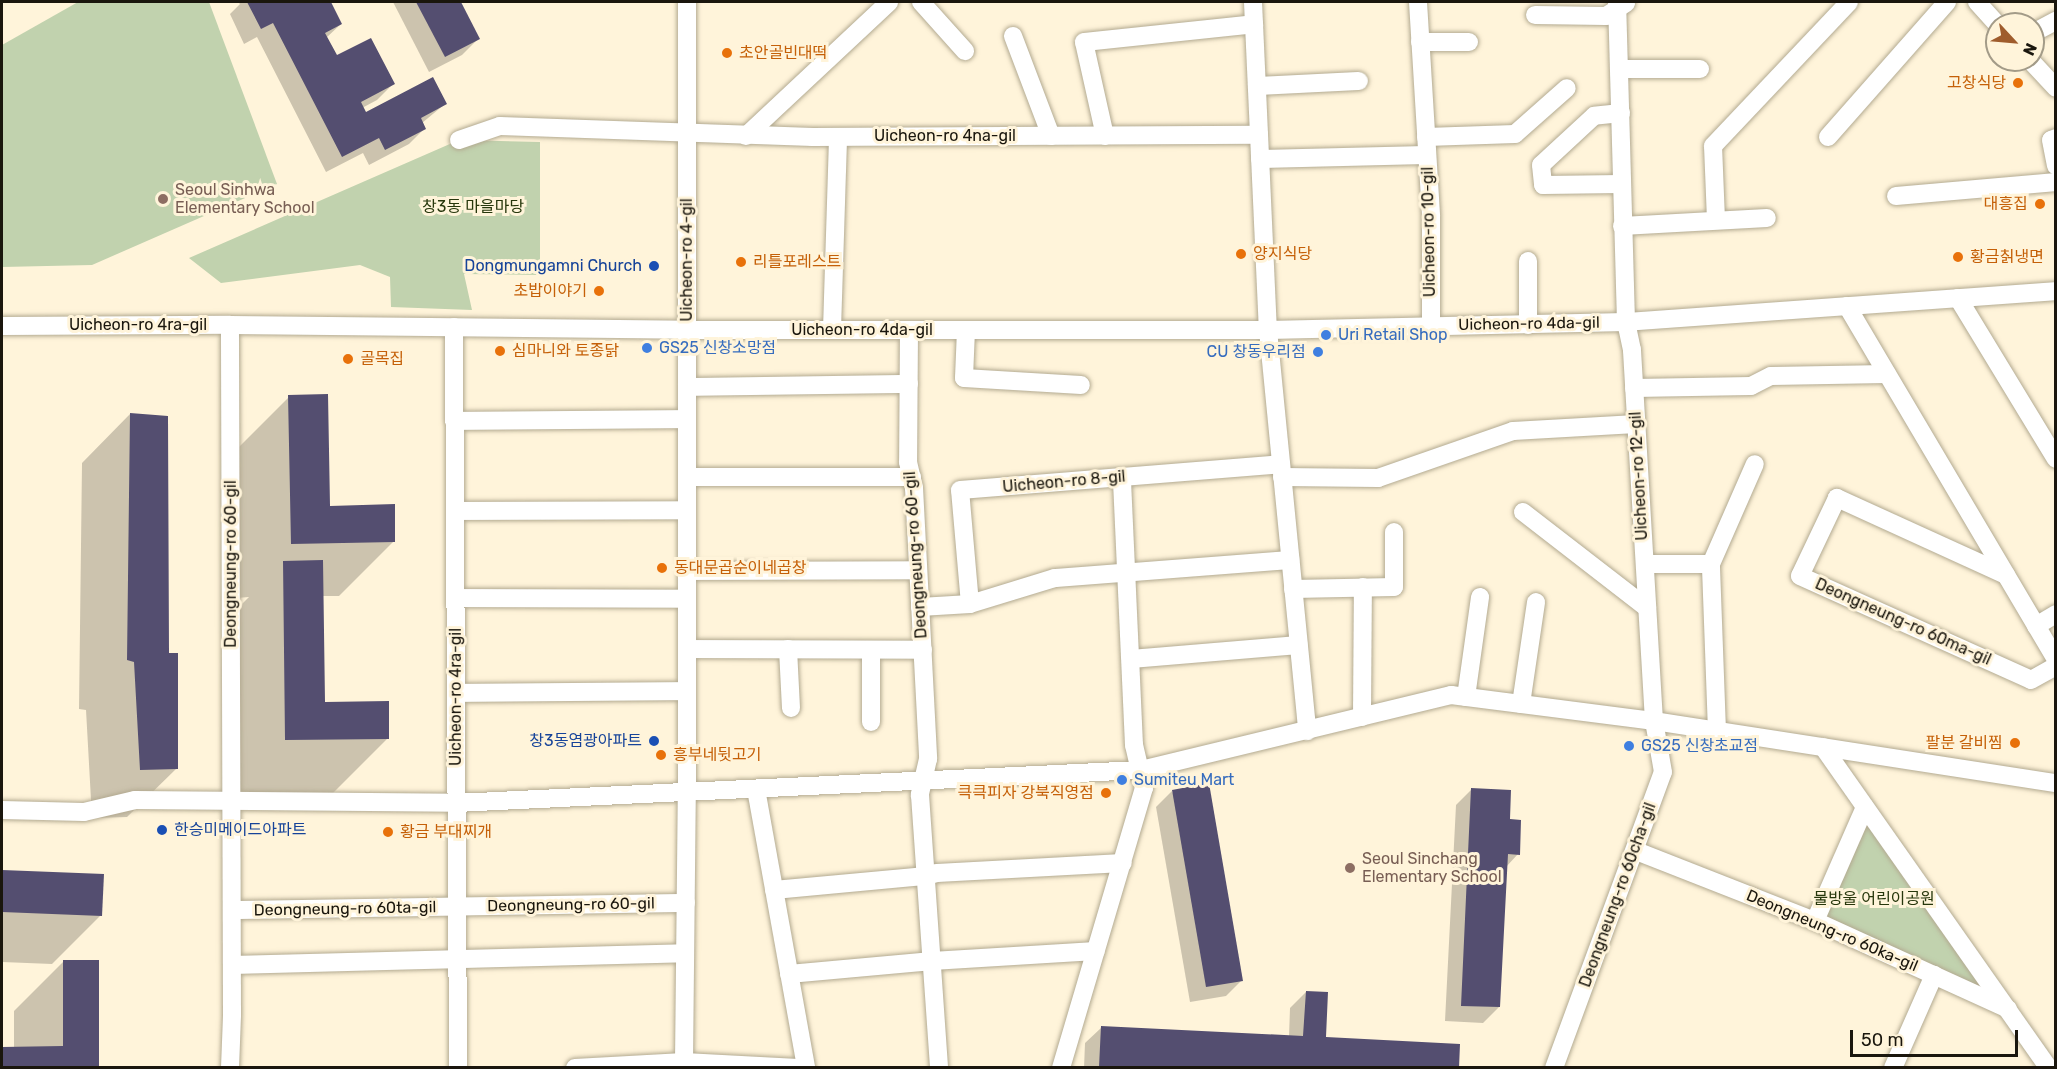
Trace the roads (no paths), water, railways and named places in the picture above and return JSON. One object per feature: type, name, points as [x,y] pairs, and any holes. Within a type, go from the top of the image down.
[{"type":"street","name":"Uicheon-ro 4-gil","points":[[687,2],[687,792]]},
{"type":"street","points":[[746,136],[889,2]]},
{"type":"street","points":[[921,2],[965,51]]},
{"type":"street","points":[[1252,2],[1268,330],[1307,731]]},
{"type":"street","name":"Uicheon-ro 10-gil","points":[[1418,2],[1431,218],[1431,327]]},
{"type":"street","points":[[1716,220],[1713,147],[1849,2]]},
{"type":"street","points":[[1828,137],[1947,2]]},
{"type":"street","name":"Uicheon-ro 12-gil","points":[[1535,15],[1606,16],[1621,4]]},
{"type":"street","name":"Uicheon-ro 12-gil","points":[[1621,4],[1621,184],[1626,322],[1632,350],[1654,721]]},
{"type":"street","points":[[1105,135],[1084,42],[1254,24]]},
{"type":"street","points":[[1013,36],[1051,136]]},
{"type":"street","points":[[1420,42],[1469,42]]},
{"type":"street","points":[[1620,69],[1700,69]]},
{"type":"street","points":[[2041,72],[2055,88]]},
{"type":"street","points":[[1257,86],[1359,81]]},
{"type":"street","points":[[1260,159],[1427,146],[1515,134],[1567,88]]},
{"type":"street","points":[[1621,113],[1594,116],[1541,165],[1543,185],[1621,184]]},
{"type":"street","points":[[459,140],[500,126],[687,134]]},
{"type":"street","name":"Uicheon-ro 4na-gil","points":[[687,134],[838,137],[1259,135]]},
{"type":"street","points":[[832,330],[838,137]]},
{"type":"street","points":[[2055,138],[2051,140],[2055,166]]},
{"type":"street","points":[[1896,196],[2055,183]]},
{"type":"street","points":[[1622,226],[1767,218]]},
{"type":"street","points":[[1528,261],[1528,325]]},
{"type":"street","name":"Uicheon-ro 4da-gil","points":[[687,330],[1268,330],[1528,325],[1626,322],[2055,291]]},
{"type":"street","points":[[1958,298],[2055,459]]},
{"type":"street","points":[[1848,306],[2055,659]]},
{"type":"street","name":"Uicheon-ro 4ra-gil","points":[[2,326],[231,325],[687,330]]},
{"type":"street","name":"Deongneung-ro 60-gil","points":[[231,325],[232,802]]},
{"type":"street","name":"Uicheon-ro 4ra-gil","points":[[454,327],[458,1068]]},
{"type":"street","name":"Deongneung-ro 60-gil","points":[[909,330],[908,462],[912,477],[928,759],[920,795],[939,1068]]},
{"type":"street","points":[[966,330],[964,378],[1081,385]]},
{"type":"street","name":"Uicheon-ro 12-gil","points":[[1634,388],[1752,386],[1771,376],[1887,374]]},
{"type":"street","points":[[687,387],[909,384]]},
{"type":"street","points":[[454,421],[687,419]]},
{"type":"street","name":"Uicheon-ro 8-gil","points":[[969,604],[960,490],[1122,477],[1281,471],[1378,478],[1513,431],[1636,424]]},
{"type":"street","points":[[1717,731],[1711,564],[1755,464]]},
{"type":"street","points":[[687,477],[912,477]]},
{"type":"street","points":[[1061,1068],[1144,788],[1134,745],[1122,477]]},
{"type":"street","name":"Deongneung-ro 60ma-gil","points":[[2006,576],[1837,498],[1800,576],[2031,680],[2055,666]]},
{"type":"street","points":[[455,511],[687,510]]},
{"type":"street","points":[[1523,512],[1647,608]]},
{"type":"street","points":[[1293,589],[1394,586],[1394,532]]},
{"type":"street","points":[[920,607],[969,604],[1055,578],[1290,560]]},
{"type":"street","name":"Uicheon-ro 12-gil","points":[[1645,564],[1711,564]]},
{"type":"street","points":[[687,572],[918,570]]},
{"type":"street","points":[[1362,717],[1363,587]]},
{"type":"street","points":[[1466,697],[1480,597]]},
{"type":"street","points":[[456,598],[687,599]]},
{"type":"street","points":[[1521,704],[1536,602]]},
{"type":"street","points":[[2036,626],[2055,614]]},
{"type":"street","points":[[1131,659],[1298,645]]},
{"type":"street","points":[[687,649],[923,650]]},
{"type":"street","points":[[788,649],[791,708]]},
{"type":"street","points":[[871,650],[871,722]]},
{"type":"street","points":[[456,693],[687,691]]},
{"type":"street","points":[[2,810],[84,812],[135,800],[456,803],[1141,770],[1451,695],[1654,721],[2055,783]]},
{"type":"street","name":"Deongneung-ro 60cha-gil","points":[[1554,1068],[1636,851],[1663,771],[1654,721]]},
{"type":"street","points":[[1823,747],[2049,1068]]},
{"type":"street","points":[[756,789],[806,1068]]},
{"type":"street","points":[[684,1062],[687,792]]},
{"type":"street","name":"Deongneung-ro 60ta-gil","points":[[230,1068],[232,802]]},
{"type":"street","points":[[1815,921],[1865,807]]},
{"type":"street","name":"Deongneung-ro 60ka-gil","points":[[1636,851],[1815,921],[1934,975],[1893,1068]]},
{"type":"street","points":[[774,890],[926,876],[937,873],[1123,863]]},
{"type":"street","name":"Deongneung-ro 60-gil","points":[[457,907],[686,903]]},
{"type":"street","name":"Deongneung-ro 60ta-gil","points":[[232,910],[457,907]]},
{"type":"street","points":[[789,974],[932,961],[1096,951]]},
{"type":"street","points":[[232,965],[685,953]]},
{"type":"street","points":[[1934,975],[2008,1009]]},
{"type":"street","points":[[575,1068],[684,1062],[798,1068]]},
{"type":"place","name":"초안골빈대떡","points":[[727,53]]},
{"type":"place","name":"고창식당","points":[[2018,83]]},
{"type":"place","name":"Seoul Sinhwa Elementary School","points":[[163,199]]},
{"type":"place","name":"대흥집","points":[[2040,204]]},
{"type":"place","name":"양지식당","points":[[1241,254]]},
{"type":"place","name":"황금칡냉면","points":[[1958,257]]},
{"type":"place","name":"리틀포레스트","points":[[741,262]]},
{"type":"place","name":"Dongmungamni Church","points":[[654,266]]},
{"type":"place","name":"초밥이야기","points":[[599,291]]},
{"type":"place","name":"Uri Retail Shop","points":[[1326,335]]},
{"type":"place","name":"GS25 신창소망점","points":[[647,348]]},
{"type":"place","name":"심마니와 토종닭","points":[[500,351]]},
{"type":"place","name":"CU 창동우리점","points":[[1318,352]]},
{"type":"place","name":"골목집","points":[[348,359]]},
{"type":"place","name":"동대문곱순이네곱창","points":[[662,568]]},
{"type":"place","name":"창3동염광아파트","points":[[654,741]]},
{"type":"place","name":"팔분 갈비찜","points":[[2015,743]]},
{"type":"place","name":"GS25 신창초교점","points":[[1629,746]]},
{"type":"place","name":"흥부네뒷고기","points":[[661,755]]},
{"type":"place","name":"Sumiteu Mart","points":[[1122,780]]},
{"type":"place","name":"큭큭피자 강북직영점","points":[[1106,793]]},
{"type":"place","name":"한승미메이드아파트","points":[[162,830]]},
{"type":"place","name":"황금 부대찌개","points":[[388,832]]},
{"type":"place","name":"Seoul Sinchang Elementary School","points":[[1350,868]]},
{"type":"park label","name":"창3동 마을마당","points":[[473,207]]},
{"type":"park label","name":"물방울 어린이공원","points":[[1874,899]]}]
